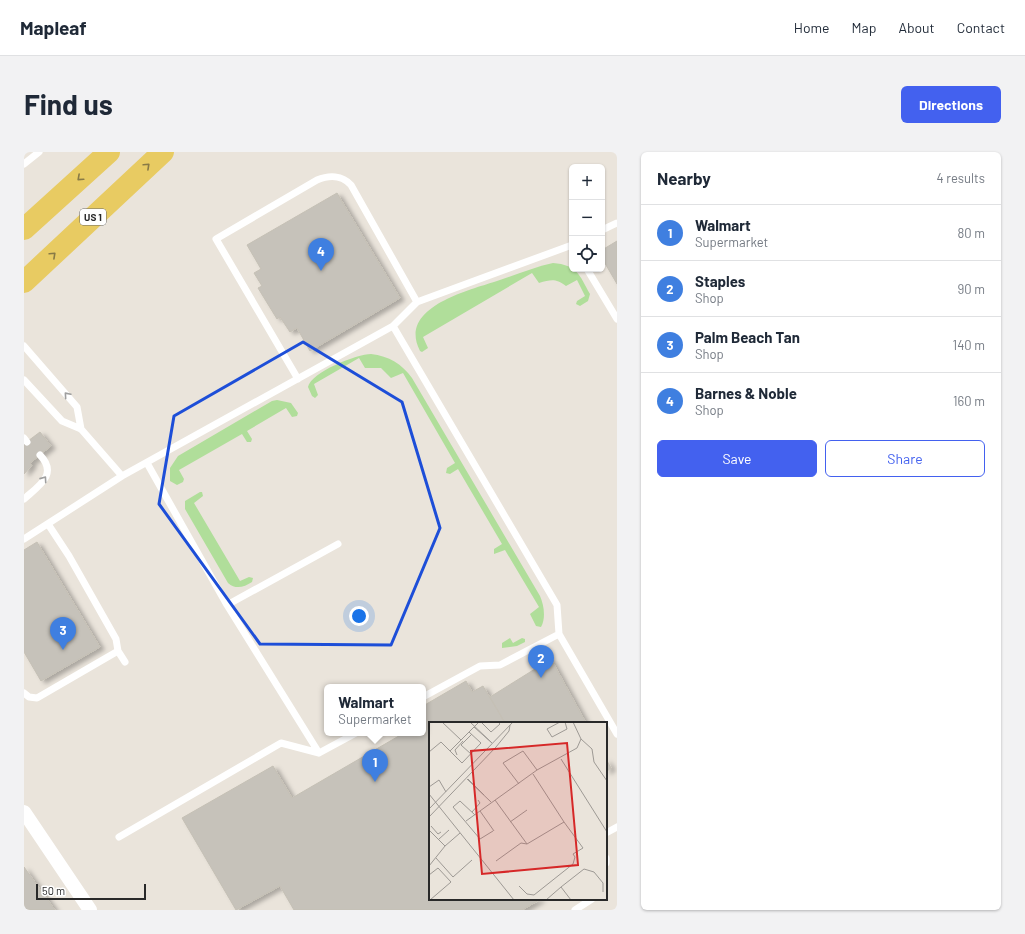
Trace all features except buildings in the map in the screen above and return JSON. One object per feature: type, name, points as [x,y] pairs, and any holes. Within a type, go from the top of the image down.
[{"type":"main road","points":[[24,229],[109,152]]},
{"type":"main road","name":"US 1","points":[[24,282],[163,152]]},
{"type":"street","points":[[24,812],[90,910]]},
{"type":"lane","points":[[24,164],[39,152]]},
{"type":"lane","points":[[298,379],[216,239],[317,180],[326,177],[342,178],[351,185],[417,302]]},
{"type":"lane","points":[[605,229],[617,223]]},
{"type":"lane","points":[[24,539],[122,476],[393,326],[417,302],[569,248]]},
{"type":"lane","points":[[589,272],[617,319]]},
{"type":"lane","points":[[393,326],[557,605],[559,634],[617,734]]},
{"type":"lane","points":[[24,346],[77,407],[82,429],[122,476]]},
{"type":"lane","points":[[24,380],[62,421],[82,429]]},
{"type":"lane","points":[[24,499],[40,485],[48,473],[48,463],[40,455]]},
{"type":"lane","points":[[147,463],[227,605],[319,753]]},
{"type":"lane","points":[[48,524],[69,556],[116,639],[118,651],[125,662]]},
{"type":"lane","points":[[227,605],[338,544]]},
{"type":"lane","points":[[426,695],[480,666],[500,665],[559,634]]},
{"type":"lane","points":[[24,693],[29,697],[37,698],[118,651]]},
{"type":"lane","points":[[120,837],[281,743],[319,753],[350,736]]},
{"type":"lane","points":[[607,832],[617,827]]},
{"type":"lane","points":[[575,910],[590,900]]},
{"type":"highlighted area","points":[[303,342],[402,402],[440,528],[391,645],[260,644],[159,504],[174,416]]},
{"type":"green space","points":[[553,263],[569,267],[569,272],[576,272],[583,281],[590,294],[588,301],[580,306],[576,304],[577,301],[585,296],[577,280],[566,286],[553,280],[539,283],[532,273],[423,337],[428,348],[422,352],[420,351],[416,336],[419,323],[427,312],[440,303],[455,296]]},
{"type":"green space","points":[[371,354],[389,359],[404,369],[412,378],[540,596],[543,603],[544,612],[544,620],[541,627],[536,626],[530,614],[539,607],[505,550],[494,554],[494,549],[502,544],[458,469],[450,474],[446,473],[447,468],[455,463],[403,373],[391,378],[381,368],[365,368],[359,358],[314,384],[318,395],[315,398],[312,396],[308,387],[311,381],[317,376],[346,360]]},
{"type":"green space","points":[[277,400],[291,403],[298,413],[297,416],[292,417],[286,408],[247,431],[252,439],[251,442],[247,442],[242,434],[179,470],[184,479],[183,482],[177,485],[170,481],[170,468],[178,456],[272,401]]},
{"type":"green space","points":[[202,492],[203,496],[194,503],[240,581],[249,577],[253,578],[252,582],[249,584],[237,587],[228,583],[185,509],[185,501]]},
{"type":"green space","points":[[510,638],[513,643],[522,638],[525,639],[525,642],[517,646],[502,648],[502,643]]},
{"type":"place","name":"Barnes & Noble","points":[[321,271]]},
{"type":"place","name":"Palm Beach Tan","points":[[63,650]]},
{"type":"place","name":"Staples","points":[[541,678]]},
{"type":"place","name":"Walmart","points":[[375,782]]}]
